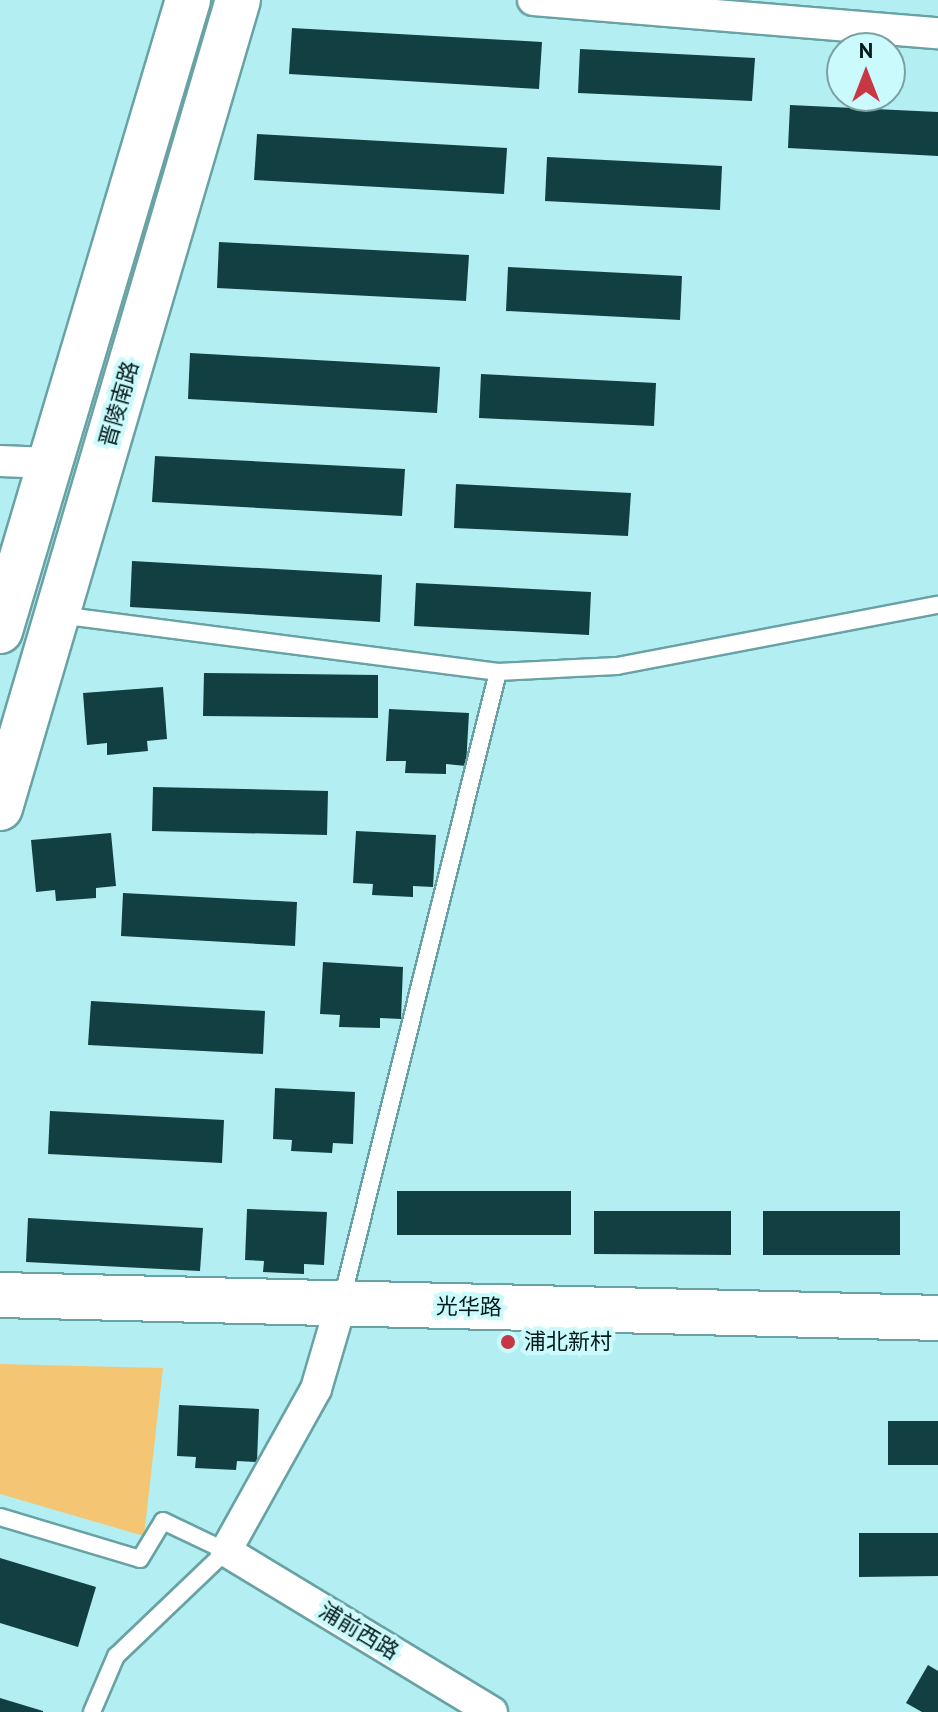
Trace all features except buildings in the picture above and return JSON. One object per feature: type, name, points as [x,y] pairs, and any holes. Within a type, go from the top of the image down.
[{"type":"main road","points":[[0,631],[188,0]]},
{"type":"main road","name":"晋陵南路","points":[[0,808],[238,0]]},
{"type":"main road","name":"光华路","points":[[0,1295],[938,1318]]},
{"type":"street","points":[[533,0],[938,33]]},
{"type":"street","points":[[0,461],[50,463]]},
{"type":"street","points":[[226,1551],[316,1389],[341,1304]]},
{"type":"street","name":"浦前西路","points":[[226,1551],[492,1712]]},
{"type":"lane","points":[[57,615],[498,672],[617,666],[938,605]]},
{"type":"lane","points":[[341,1304],[498,672]]},
{"type":"lane","points":[[0,1517],[140,1559],[163,1521],[226,1551],[116,1656],[92,1712]]},
{"type":"shaded area","points":[[0,1364],[163,1368],[144,1536],[0,1494]]},
{"type":"place","name":"浦北新村","points":[[508,1342]]}]
